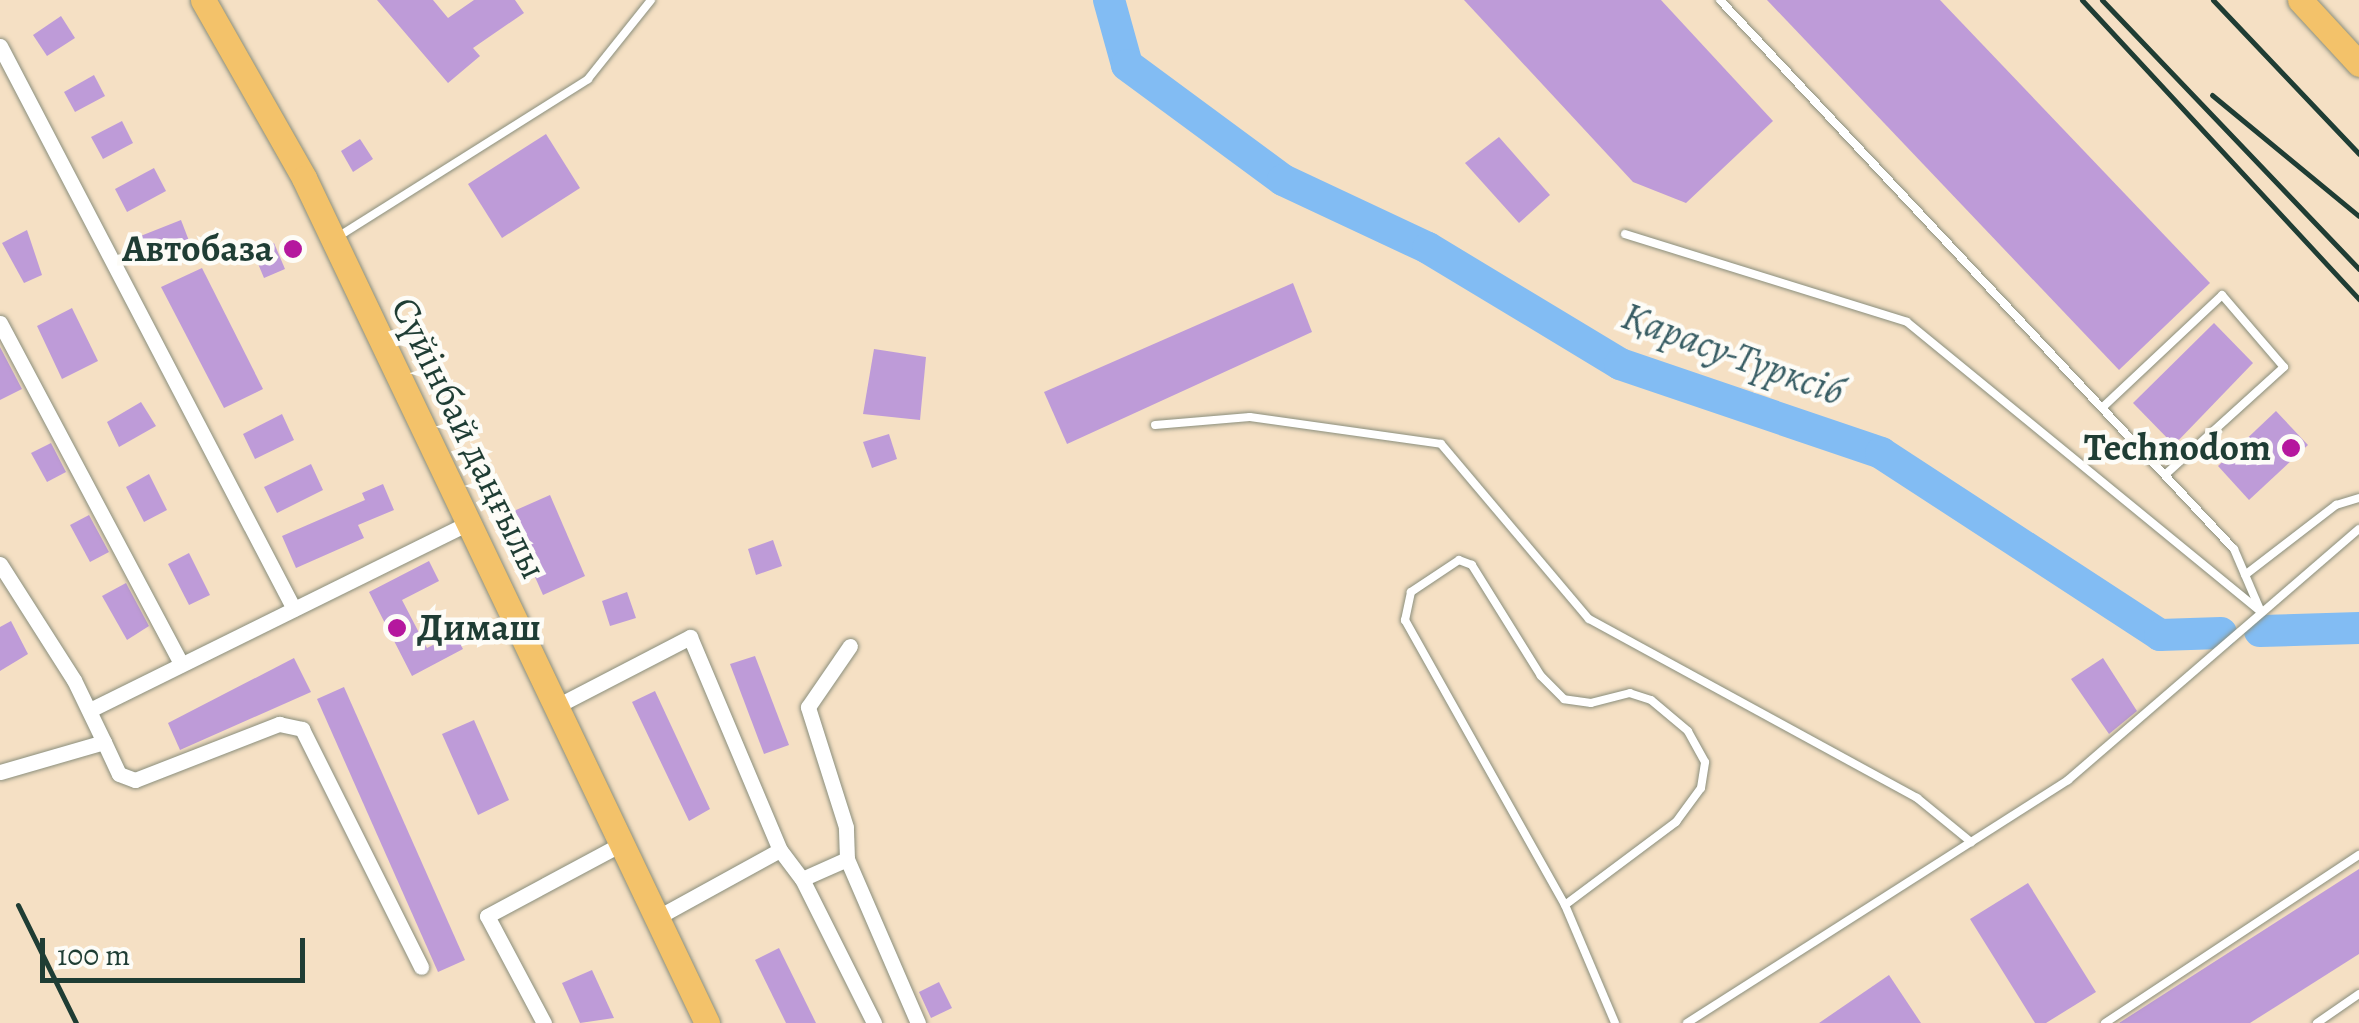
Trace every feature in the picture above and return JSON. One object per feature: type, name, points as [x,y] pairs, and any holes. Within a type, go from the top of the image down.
[{"type":"main road","name":"Сүйінбай даңғылы","points":[[203,0],[254,82],[332,240],[706,1023]]},
{"type":"main road","points":[[2300,0],[2359,64]]},
{"type":"street","points":[[0,46],[294,609]]},
{"type":"street","points":[[0,323],[180,661]]},
{"type":"street","points":[[90,710],[180,661],[466,524]]},
{"type":"street","points":[[0,564],[90,710],[120,774],[134,780],[279,724],[302,729],[421,967]]},
{"type":"street","points":[[557,706],[690,637],[780,850],[802,879],[874,1023]]},
{"type":"street","points":[[850,646],[808,707],[846,826],[847,859],[918,1023]]},
{"type":"street","points":[[0,772],[104,742]]},
{"type":"street","points":[[544,1023],[488,916],[622,844]]},
{"type":"street","points":[[658,918],[780,850]]},
{"type":"street","points":[[802,879],[847,859]]},
{"type":"lane","points":[[332,240],[588,79],[651,0]]},
{"type":"lane","points":[[1720,0],[2234,548],[2261,612]]},
{"type":"lane","points":[[1625,234],[1907,322],[2261,612]]},
{"type":"lane","points":[[2104,406],[2222,295],[2284,367],[2166,474]]},
{"type":"lane","points":[[1156,425],[1250,417],[1441,444],[1589,620],[1917,798],[1971,842]]},
{"type":"lane","points":[[2245,576],[2336,505],[2359,498]]},
{"type":"lane","points":[[1687,1023],[2068,780],[2359,530]]},
{"type":"lane","points":[[1565,904],[1676,822],[1701,788],[1705,762],[1688,731],[1652,700],[1630,692],[1591,704],[1564,699],[1541,676],[1472,565],[1459,560],[1411,592],[1405,620],[1565,904],[1615,1023]]},
{"type":"lane","points":[[2105,1023],[2359,856]]},
{"type":"lane","points":[[2317,1023],[2355,997],[2359,1010]]},
{"type":"building","points":[[377,0],[433,0],[448,18],[474,0],[515,0],[524,13],[473,48],[480,56],[448,83]]},
{"type":"building","points":[[1464,0],[1661,0],[1773,121],[1686,203],[1633,182]]},
{"type":"building","points":[[1767,0],[1940,0],[2210,283],[2119,370]]},
{"type":"building","points":[[61,16],[75,38],[47,56],[33,35]]},
{"type":"building","points":[[94,75],[105,96],[75,112],[64,92]]},
{"type":"building","points":[[122,121],[133,143],[103,159],[91,137]]},
{"type":"building","points":[[546,134],[580,188],[502,238],[468,184]]},
{"type":"building","points":[[1499,137],[1550,195],[1519,223],[1465,163]]},
{"type":"building","points":[[360,139],[373,159],[353,172],[341,151]]},
{"type":"building","points":[[154,168],[166,191],[127,212],[115,189]]},
{"type":"building","points":[[181,220],[191,246],[148,263],[138,237]]},
{"type":"building","points":[[27,230],[42,275],[24,283],[2,243]]},
{"type":"building","points":[[274,243],[285,269],[264,278],[253,252]]},
{"type":"building","points":[[202,268],[263,389],[224,408],[161,287]]},
{"type":"building","points":[[1293,283],[1312,332],[1067,444],[1044,392]]},
{"type":"building","points":[[72,308],[98,361],[62,379],[37,326]]},
{"type":"building","points":[[2214,323],[2253,363],[2174,445],[2133,403]]},
{"type":"building","points":[[0,347],[22,389],[0,400]]},
{"type":"building","points":[[874,349],[926,357],[920,420],[863,414]]},
{"type":"building","points":[[141,402],[156,426],[119,447],[107,422]]},
{"type":"building","points":[[2276,411],[2308,445],[2249,500],[2218,466]]},
{"type":"building","points":[[282,414],[294,440],[255,459],[243,434]]},
{"type":"building","points":[[889,434],[897,459],[872,468],[863,442]]},
{"type":"building","points":[[51,443],[66,472],[47,482],[31,453]]},
{"type":"building","points":[[311,464],[323,490],[277,513],[264,487]]},
{"type":"building","points":[[149,474],[167,510],[144,522],[126,487]]},
{"type":"building","points":[[383,484],[394,510],[358,525],[364,538],[296,568],[282,536],[365,500],[362,493]]},
{"type":"building","points":[[550,495],[585,576],[543,595],[507,514]]},
{"type":"building","points":[[89,515],[109,552],[90,562],[70,525]]},
{"type":"building","points":[[773,540],[782,566],[756,575],[748,549]]},
{"type":"building","points":[[189,553],[210,595],[189,605],[168,564]]},
{"type":"building","points":[[429,561],[439,581],[402,600],[427,648],[455,634],[463,649],[412,676],[369,592]]},
{"type":"building","points":[[126,583],[149,626],[127,640],[102,596]]},
{"type":"building","points":[[627,592],[636,618],[610,626],[602,601]]},
{"type":"building","points":[[11,621],[28,654],[0,671],[0,627]]},
{"type":"building","points":[[755,656],[789,745],[764,754],[730,664]]},
{"type":"building","points":[[294,658],[311,692],[180,750],[168,723]]},
{"type":"building","points":[[2103,658],[2137,711],[2109,734],[2071,679]]},
{"type":"building","points":[[344,687],[465,960],[438,972],[317,699]]},
{"type":"building","points":[[655,691],[710,809],[689,821],[632,702]]},
{"type":"building","points":[[474,720],[509,800],[478,815],[442,734]]},
{"type":"building","points":[[2359,869],[2359,954],[2250,1023],[2119,1023]]},
{"type":"building","points":[[2028,883],[2096,992],[2046,1023],[2035,1023],[1970,919]]},
{"type":"building","points":[[779,948],[816,1023],[786,1023],[755,960]]},
{"type":"building","points":[[592,970],[614,1018],[580,1023],[562,983]]},
{"type":"building","points":[[1889,975],[1921,1023],[1819,1023]]},
{"type":"building","points":[[939,982],[952,1008],[931,1018],[919,992]]},
{"type":"waterway","name":"Қарасу-Түрксіб","points":[[1109,0],[1127,65],[1283,180],[1428,248],[1620,364],[1881,453],[2160,635],[2221,633]]},
{"type":"waterway","name":"Қарасу-Түрксіб","points":[[2260,631],[2359,628]]},
{"type":"railway","points":[[2082,0],[2359,299]]},
{"type":"railway","points":[[2102,0],[2359,269]]},
{"type":"railway","points":[[2213,0],[2359,154]]},
{"type":"railway","points":[[2212,95],[2359,216]]},
{"type":"railway","points":[[18,905],[76,1023]]},
{"type":"place","name":"Автобаза","points":[[293,249]]},
{"type":"place","name":"Technodom","points":[[2291,448]]},
{"type":"place","name":"Димаш","points":[[397,628]]}]
